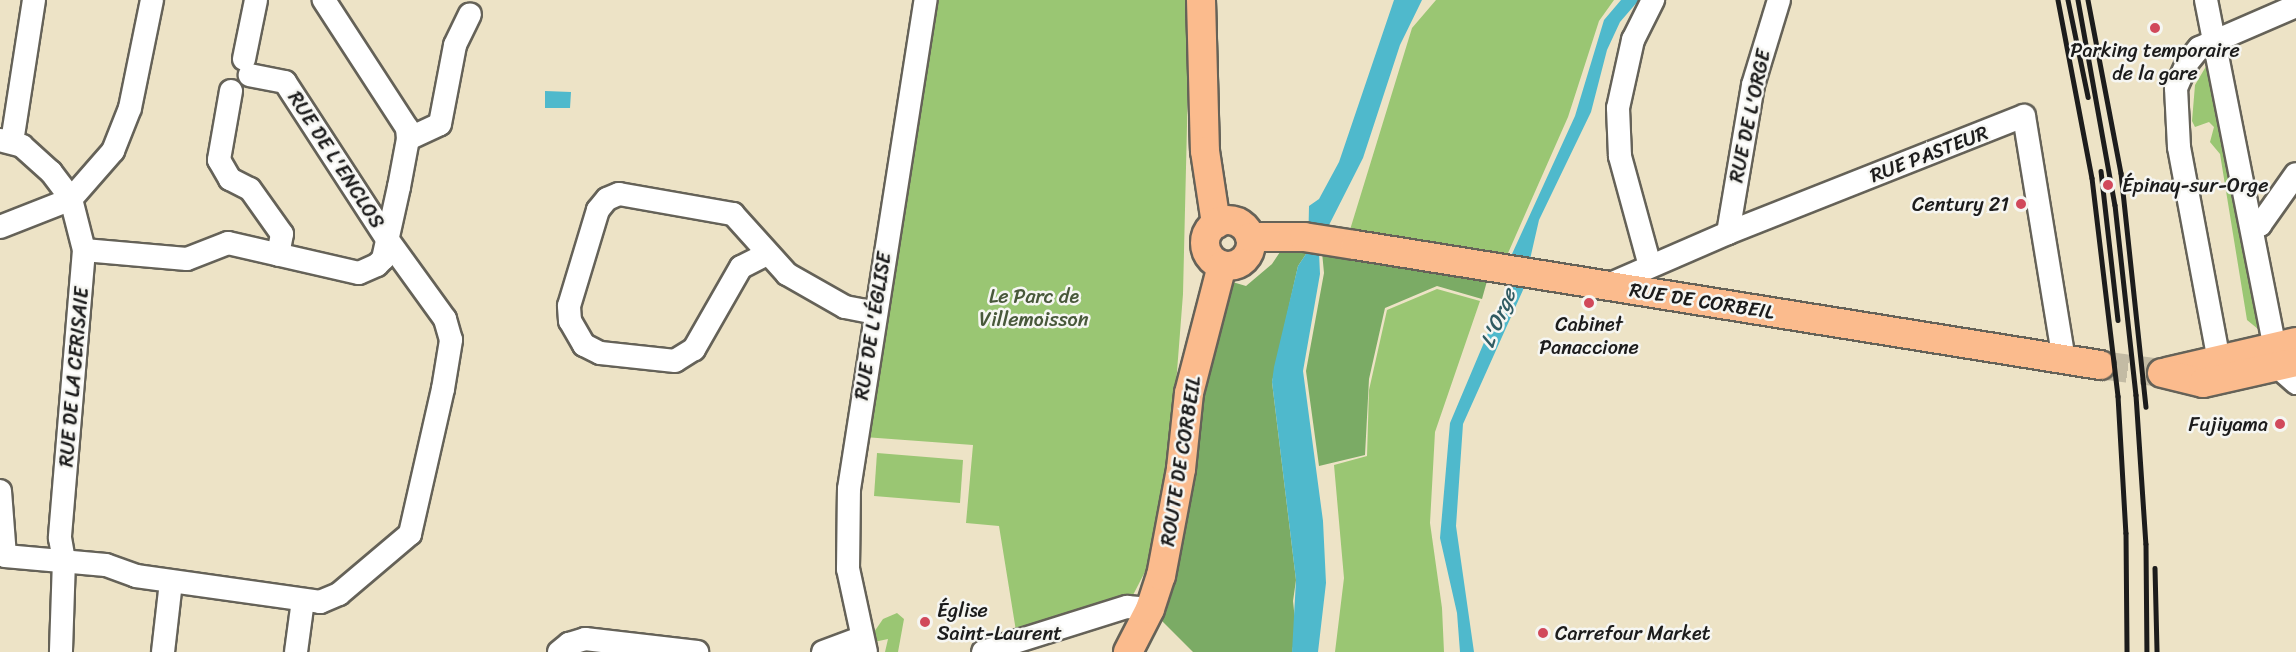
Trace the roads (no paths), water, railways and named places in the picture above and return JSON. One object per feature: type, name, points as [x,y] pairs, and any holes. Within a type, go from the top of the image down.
[{"type":"main road","points":[[1201,0],[1205,151],[1216,224]]},
{"type":"main road","points":[[1236,222],[1250,237],[1250,249],[1243,260],[1233,265],[1221,265],[1211,258],[1206,246],[1208,234],[1216,224],[1236,222]]},
{"type":"main road","name":"RUE DE CORBEIL","points":[[1250,237],[1315,239],[2100,365]]},
{"type":"main road","name":"ROUTE DE CORBEIL","points":[[1128,652],[1150,609],[1170,541],[1190,393],[1221,265]]},
{"type":"main road","points":[[2221,370],[2288,360]]},
{"type":"street","points":[[6,141],[34,0]]},
{"type":"street","points":[[0,226],[70,199],[101,169],[123,130],[152,0]]},
{"type":"street","name":"RUE DE L'ENCLOS","points":[[256,0],[247,67],[285,82],[387,239],[445,319],[451,340],[417,514],[410,534],[339,594],[312,601]]},
{"type":"street","points":[[324,0],[403,120],[408,139],[440,124],[455,45],[470,14]]},
{"type":"street","name":"RUE DE L'ÉGLISE","points":[[864,645],[848,569],[847,528],[853,454],[926,0]]},
{"type":"street","points":[[1650,266],[1620,156],[1618,108],[1633,40],[1653,0]]},
{"type":"street","name":"RUE DE L'ORGE","points":[[1728,233],[1753,85],[1779,0]]},
{"type":"street","points":[[2206,0],[2252,228],[2288,360]]},
{"type":"street","points":[[2221,370],[2175,116],[2179,76],[2199,48],[2296,6]]},
{"type":"street","points":[[231,91],[219,160],[230,179],[250,189],[282,234],[278,255]]},
{"type":"street","name":"RUE PASTEUR","points":[[1606,286],[1728,233],[2024,116],[2064,360]]},
{"type":"street","name":"RUE DE L'ENCLOS","points":[[84,250],[187,259],[228,243],[358,273],[369,270],[382,259],[408,139]]},
{"type":"street","name":"RUE DE LA CERISAIE","points":[[6,141],[32,153],[70,199],[84,250],[60,538],[64,560],[61,652]]},
{"type":"street","points":[[2252,228],[2260,225],[2296,174]]},
{"type":"street","points":[[767,254],[741,267],[694,349],[675,361],[600,353],[585,345],[570,321],[569,306],[598,210],[607,199],[619,194],[733,214],[767,254],[788,274],[844,307],[875,313]]},
{"type":"street","points":[[0,491],[5,556],[106,565],[171,582],[312,601],[296,652]]},
{"type":"street","points":[[163,652],[171,582]]},
{"type":"street","points":[[983,652],[1127,607],[1150,609]]},
{"type":"street","points":[[559,652],[569,644],[585,639],[697,652]]},
{"type":"street","points":[[824,652],[864,645]]},
{"type":"water","points":[[1394,0],[1422,0],[1400,45],[1363,158],[1327,229],[1319,252],[1320,274],[1303,371],[1323,521],[1326,583],[1318,652],[1292,652],[1296,580],[1272,382],[1274,367],[1298,266],[1308,251],[1309,206],[1319,199],[1339,162]]},
{"type":"water","name":"L'Orge","points":[[1621,0],[1639,0],[1620,22],[1607,50],[1591,112],[1539,220],[1523,290],[1463,424],[1456,526],[1474,652],[1460,652],[1457,613],[1440,538],[1450,423],[1507,288],[1512,254],[1575,116],[1604,20]]},
{"type":"water","points":[[545,91],[571,92],[570,108],[545,108]]},
{"type":"tunnel","points":[[2100,365],[2162,373]]},
{"type":"railway","points":[[2058,0],[2092,178],[2118,396],[2126,533],[2127,652]]},
{"type":"railway","points":[[2068,0],[2088,97]]},
{"type":"railway","points":[[2078,0],[2115,205],[2136,395],[2146,544],[2147,652]]},
{"type":"railway","points":[[2088,0],[2121,173],[2146,407]]},
{"type":"railway","points":[[2101,171],[2118,320]]},
{"type":"railway","points":[[2155,568],[2157,652]]},
{"type":"place","name":"Parking temporaire de la gare","points":[[2155,28]]},
{"type":"place","name":"Épinay-sur-Orge","points":[[2108,185]]},
{"type":"place","name":"Century 21","points":[[2021,204]]},
{"type":"place","name":"Cabinet Panaccione","points":[[1589,303]]},
{"type":"place","name":"Fujiyama","points":[[2280,424]]},
{"type":"place","name":"Église Saint-Laurent","points":[[925,622]]},
{"type":"place","name":"Carrefour Market","points":[[1543,633]]},
{"type":"park label","name":"Le Parc de Villemoisson","points":[[1034,308]]}]
